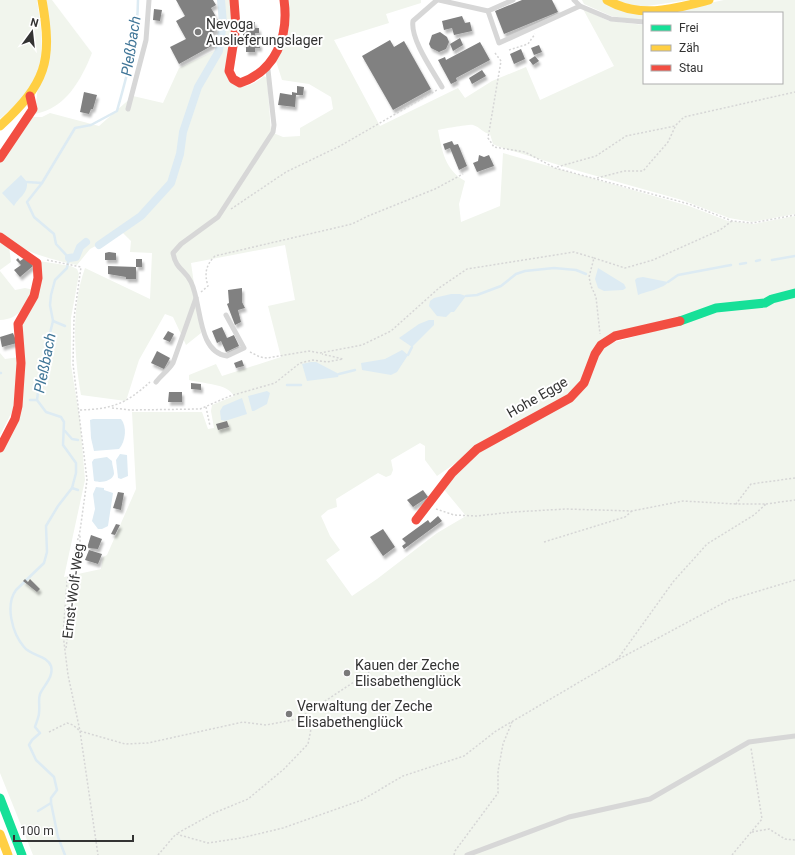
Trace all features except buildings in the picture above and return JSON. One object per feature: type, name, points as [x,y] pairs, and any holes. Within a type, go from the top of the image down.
[{"type":"main road","points":[[0,126],[30,96],[42,75],[47,58],[47,28],[42,0]]},
{"type":"main road","points":[[234,0],[236,27],[229,71],[233,79],[240,83],[250,81],[268,67],[276,53],[286,22],[284,0]]},
{"type":"main road","points":[[607,0],[625,9],[667,11],[709,0]]},
{"type":"main road","points":[[0,158],[32,109],[30,96]]},
{"type":"main road","points":[[0,237],[32,258],[37,263],[38,271],[37,287],[34,296],[18,324],[21,363],[18,406],[15,419],[0,448]]},
{"type":"main road","points":[[601,345],[615,336],[676,323],[716,308],[765,303],[772,299],[795,293]]},
{"type":"main road","name":"Hohe Egge","points":[[416,520],[452,472],[477,449],[570,398],[584,383],[595,354],[601,345]]},
{"type":"main road","points":[[0,798],[22,855]]},
{"type":"main road","points":[[0,834],[8,855]]},
{"type":"lane","points":[[128,109],[146,40],[149,0]]},
{"type":"lane","points":[[442,87],[426,59],[412,28],[413,20],[438,0],[488,11],[513,0]]},
{"type":"lane","points":[[574,0],[580,6],[611,19],[643,22]]},
{"type":"lane","points":[[488,11],[499,43],[580,6]]},
{"type":"lane","points":[[226,315],[244,348],[228,356],[221,355],[214,350],[208,342],[202,329],[191,281],[175,264],[173,253],[180,244],[218,218],[273,132],[274,124],[268,67]]},
{"type":"lane","points":[[156,382],[160,376],[168,371],[173,363],[195,296]]},
{"type":"lane","points":[[467,855],[569,817],[650,799],[749,742],[795,736]]},
{"type":"path","points":[[509,50],[528,44],[543,23]]},
{"type":"path","points":[[495,53],[501,61],[488,138],[494,147],[525,152],[555,168],[689,204],[732,221],[752,223],[795,215]]},
{"type":"path","points":[[230,209],[286,172],[340,146],[442,87]]},
{"type":"path","points":[[595,178],[624,171],[643,171],[668,142],[676,126],[684,117],[795,92]]},
{"type":"path","points":[[555,168],[596,156],[626,136],[676,126]]},
{"type":"path","points":[[195,296],[208,286],[206,274],[207,264],[215,256],[352,224],[435,189],[463,174]]},
{"type":"path","points":[[320,353],[362,345],[391,332],[438,288],[467,269],[574,252],[625,268],[653,260],[720,230],[732,221]]},
{"type":"path","points":[[32,258],[81,266],[73,337],[74,364],[87,480],[80,531],[66,589],[63,634],[68,675],[80,732],[98,855]]},
{"type":"path","points":[[594,258],[590,277],[591,286],[596,297],[601,345]]},
{"type":"path","points":[[80,410],[112,408],[130,410],[200,409],[230,396],[275,383],[300,363],[313,360],[327,362],[343,359],[308,351],[267,358],[260,357],[244,348]]},
{"type":"path","points":[[112,408],[122,403],[150,382]]},
{"type":"path","points":[[206,407],[210,426]]},
{"type":"path","points":[[736,504],[751,484],[795,478]]},
{"type":"path","points":[[426,506],[454,515],[476,516],[566,509],[632,511],[683,501],[766,504],[795,500]]},
{"type":"path","points":[[617,660],[673,582],[708,544],[754,515],[766,504]]},
{"type":"path","points":[[544,542],[625,516],[632,511]]},
{"type":"path","name":"Ernst-Wolf-Weg","points":[[66,650],[68,633],[66,623],[73,597],[80,549],[80,531]]},
{"type":"path","points":[[176,834],[208,843],[241,838],[283,828],[362,800],[403,776],[464,756],[496,731],[617,660],[729,600],[795,580]]},
{"type":"path","points":[[49,732],[67,723],[74,725],[80,732],[125,744],[148,743],[243,722],[266,725],[298,719],[381,664]]},
{"type":"path","points":[[158,855],[176,834],[214,813],[248,799],[284,769],[308,744],[312,729],[298,719]]},
{"type":"path","points":[[454,855],[454,851],[498,793],[498,770],[503,744],[512,722]]},
{"type":"path","points":[[732,855],[762,819],[749,742]]},
{"type":"path","points":[[751,833],[769,829],[785,839],[795,840]]},
{"type":"shaded area","points":[[0,0],[37,0],[42,43],[40,65],[32,85],[0,119]]},
{"type":"shaded area","points":[[47,0],[52,0],[92,53],[77,83],[64,99],[46,111],[35,114]]},
{"type":"shaded area","points":[[224,0],[232,0],[233,10],[232,37],[226,64],[228,77],[231,82],[238,86],[248,86],[264,76],[267,78],[271,132],[283,137],[300,136],[300,128],[333,109],[331,97],[309,84],[282,80],[276,61],[282,47],[288,23],[287,0],[421,0],[421,3],[386,14],[389,23],[334,40],[380,126],[458,88],[465,98],[492,81],[526,67],[540,100],[614,66],[583,9],[609,21],[643,25],[643,84],[783,84],[783,12],[670,12],[724,0],[795,0],[795,214],[752,222],[729,218],[682,200],[497,146],[493,144],[490,134],[473,125],[438,130],[443,152],[449,166],[458,177],[465,181],[459,204],[461,222],[500,206],[503,153],[689,206],[728,221],[753,224],[795,216],[795,292],[772,297],[765,302],[716,306],[660,325],[622,331],[607,337],[594,353],[583,382],[569,395],[499,433],[437,476],[425,460],[425,446],[420,443],[391,460],[393,470],[391,475],[386,477],[378,473],[336,499],[337,507],[328,510],[321,516],[330,536],[340,550],[326,560],[352,596],[377,579],[437,533],[466,516],[442,487],[456,470],[478,450],[575,397],[588,381],[598,353],[608,344],[676,325],[716,310],[766,304],[773,300],[795,295],[795,735],[749,740],[650,798],[568,816],[538,829],[569,817],[650,799],[749,742],[795,737],[795,855],[33,855],[0,773],[0,453],[16,423],[19,411],[23,370],[22,323],[39,288],[39,261],[71,266],[77,269],[79,274],[71,318],[71,365],[80,421],[85,480],[64,577],[101,569],[103,557],[107,555],[136,489],[132,412],[202,412],[208,429],[214,428],[211,411],[212,405],[234,396],[231,392],[220,386],[189,380],[189,375],[216,364],[222,376],[281,357],[268,306],[295,300],[285,245],[191,263],[201,333],[186,345],[173,317],[165,314],[139,360],[126,401],[81,395],[75,348],[75,331],[77,298],[85,268],[150,299],[152,253],[130,252],[131,241],[122,232],[90,249],[77,265],[55,260],[28,251],[10,241],[0,235],[0,162],[33,117],[42,117],[50,113],[99,126],[133,96],[163,103],[179,68],[216,50],[225,3]]},
{"type":"shaded area","points":[[582,0],[603,0],[643,13],[643,21],[611,16],[584,4]]},
{"type":"shaded area","points":[[614,0],[689,0],[640,7]]},
{"type":"shaded area","points":[[21,175],[27,182],[27,186],[25,192],[14,206],[2,193]]},
{"type":"shaded area","points":[[0,241],[9,246],[11,262],[0,270]]},
{"type":"shaded area","points":[[598,268],[624,284],[626,288],[623,290],[604,291],[598,288],[595,279]]},
{"type":"shaded area","points":[[0,271],[15,290],[25,288],[34,290],[21,311],[13,317],[0,320]]},
{"type":"shaded area","points":[[643,277],[668,282],[659,288],[638,295],[635,280]]},
{"type":"shaded area","points":[[451,294],[466,296],[454,312],[451,312],[446,317],[437,316],[429,306],[430,301],[434,298]]},
{"type":"shaded area","points":[[429,320],[434,320],[434,325],[412,347],[399,338],[419,324]]},
{"type":"shaded area","points":[[402,350],[408,355],[397,372],[391,375],[362,370],[361,363],[385,359]]},
{"type":"shaded area","points":[[0,353],[5,359],[19,357],[17,402],[0,435]]},
{"type":"shaded area","points":[[316,362],[339,374],[338,377],[307,381],[302,364]]},
{"type":"shaded area","points":[[267,391],[270,393],[267,404],[252,411],[248,396]]},
{"type":"shaded area","points":[[242,398],[247,414],[225,421],[221,420],[220,411],[223,406]]},
{"type":"shaded area","points":[[121,419],[125,429],[125,434],[119,449],[94,451],[91,438],[90,420]]},
{"type":"shaded area","points":[[120,454],[127,455],[128,476],[121,479],[118,478],[116,460]]},
{"type":"shaded area","points":[[107,457],[112,461],[113,477],[105,481],[94,481],[92,462],[94,459]]},
{"type":"shaded area","points":[[96,487],[104,488],[104,490],[113,493],[108,526],[102,529],[98,529],[92,521],[95,509],[93,494]]},
{"type":"waterway","name":"Pleßbach","points":[[65,855],[58,837],[51,803],[51,798],[57,790],[54,777],[36,760],[29,745],[40,733],[35,727],[39,715],[39,696],[50,677],[52,670],[49,662],[24,647],[16,634],[11,619],[11,603],[13,596],[16,590],[44,563],[47,552],[46,526],[58,506],[72,488],[76,473],[76,463],[63,445],[64,422],[61,417],[46,412],[37,400],[41,369],[53,321],[50,305],[51,295],[55,280],[67,268],[69,258],[56,244],[54,234],[34,217],[27,202],[42,183],[75,128],[91,125],[117,111],[134,42],[138,14],[138,0]]},
{"type":"waterway","points":[[99,245],[141,216],[171,183],[180,154],[183,132],[198,87],[219,51],[223,23],[221,0]]},
{"type":"waterway","points":[[27,182],[42,183]]},
{"type":"waterway","points":[[69,258],[76,257],[80,247],[86,242]]},
{"type":"waterway","points":[[772,260],[795,256]]},
{"type":"waterway","points":[[756,261],[760,260]]},
{"type":"waterway","points":[[740,264],[746,263]]},
{"type":"waterway","points":[[668,282],[678,275],[731,265]]},
{"type":"waterway","points":[[466,296],[477,295],[501,286],[516,274],[525,271],[554,268],[576,270],[586,274]]},
{"type":"waterway","points":[[53,321],[65,326]]},
{"type":"waterway","points":[[408,355],[412,347]]},
{"type":"waterway","points":[[339,374],[355,370]]},
{"type":"waterway","points":[[287,385],[301,385]]},
{"type":"waterway","name":"Pleßbach","points":[[30,400],[37,400]]},
{"type":"waterway","points":[[65,431],[72,439],[78,440]]},
{"type":"waterway","name":"Pleßbach","points":[[72,488],[78,490]]},
{"type":"waterway","points":[[38,811],[51,803]]},
{"type":"traffic: fast","points":[[680,321],[716,308],[765,303],[772,299],[795,293]]},
{"type":"traffic: fast","points":[[0,798],[22,855]]},
{"type":"traffic: slow","points":[[0,126],[28,97],[42,70],[46,56],[47,40],[42,0]]},
{"type":"traffic: slow","points":[[607,0],[619,6],[645,11],[670,9],[709,0]]},
{"type":"traffic: slow","points":[[0,834],[8,855]]},
{"type":"traffic: jam","points":[[234,0],[236,27],[229,71],[233,79],[240,83],[263,70],[271,61],[277,50],[282,39],[284,26],[284,0]]},
{"type":"traffic: jam","points":[[0,158],[33,109],[30,96]]},
{"type":"traffic: jam","points":[[0,237],[37,263],[38,278],[34,296],[18,324],[21,363],[18,406],[15,419],[0,448]]},
{"type":"traffic: jam","points":[[416,520],[452,473],[477,449],[570,398],[584,383],[595,354],[601,345],[615,336],[680,321]]},
{"type":"place","name":"Nevoga Auslieferungslager","points":[[198,32]]},
{"type":"place","name":"Kauen der Zeche Elisabethenglück","points":[[347,673]]},
{"type":"place","name":"Verwaltung der Zeche Elisabethenglück","points":[[289,714]]}]
